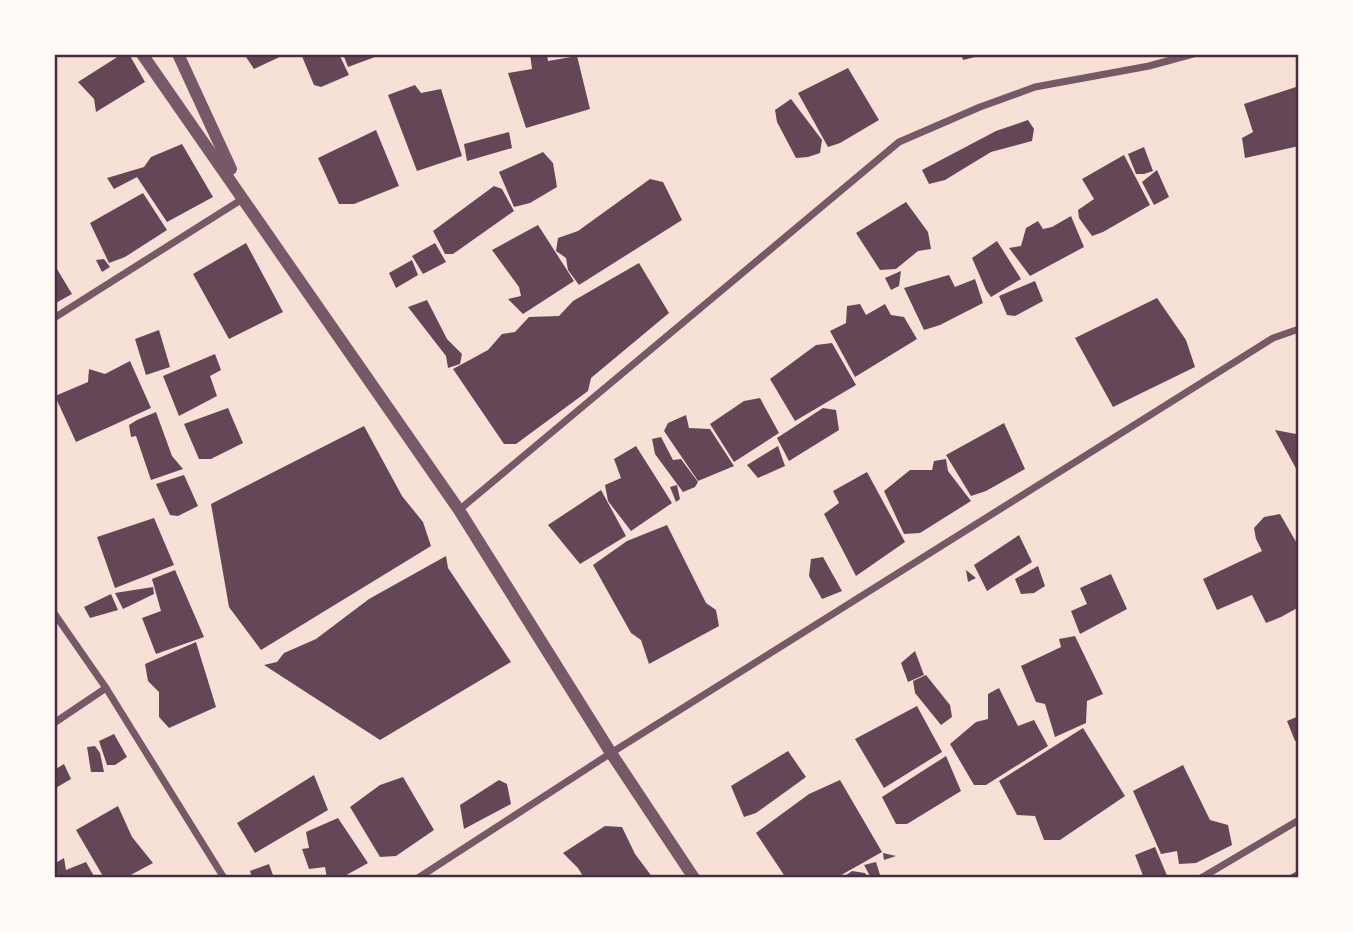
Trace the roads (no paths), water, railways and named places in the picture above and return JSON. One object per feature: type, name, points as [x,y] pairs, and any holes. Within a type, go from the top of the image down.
[{"type":"street","points":[[142,54],[459,510],[611,753],[694,878]]},
{"type":"street","points":[[178,54],[244,198]]},
{"type":"street","points":[[459,510],[899,142],[1035,87],[1149,66],[1194,54]]},
{"type":"street","points":[[54,318],[244,198]]},
{"type":"street","points":[[418,878],[611,753],[1273,338],[1299,329]]},
{"type":"street","points":[[54,613],[106,688],[224,878]]},
{"type":"street","points":[[54,723],[106,688]]},
{"type":"street","points":[[1201,878],[1299,820]]}]
